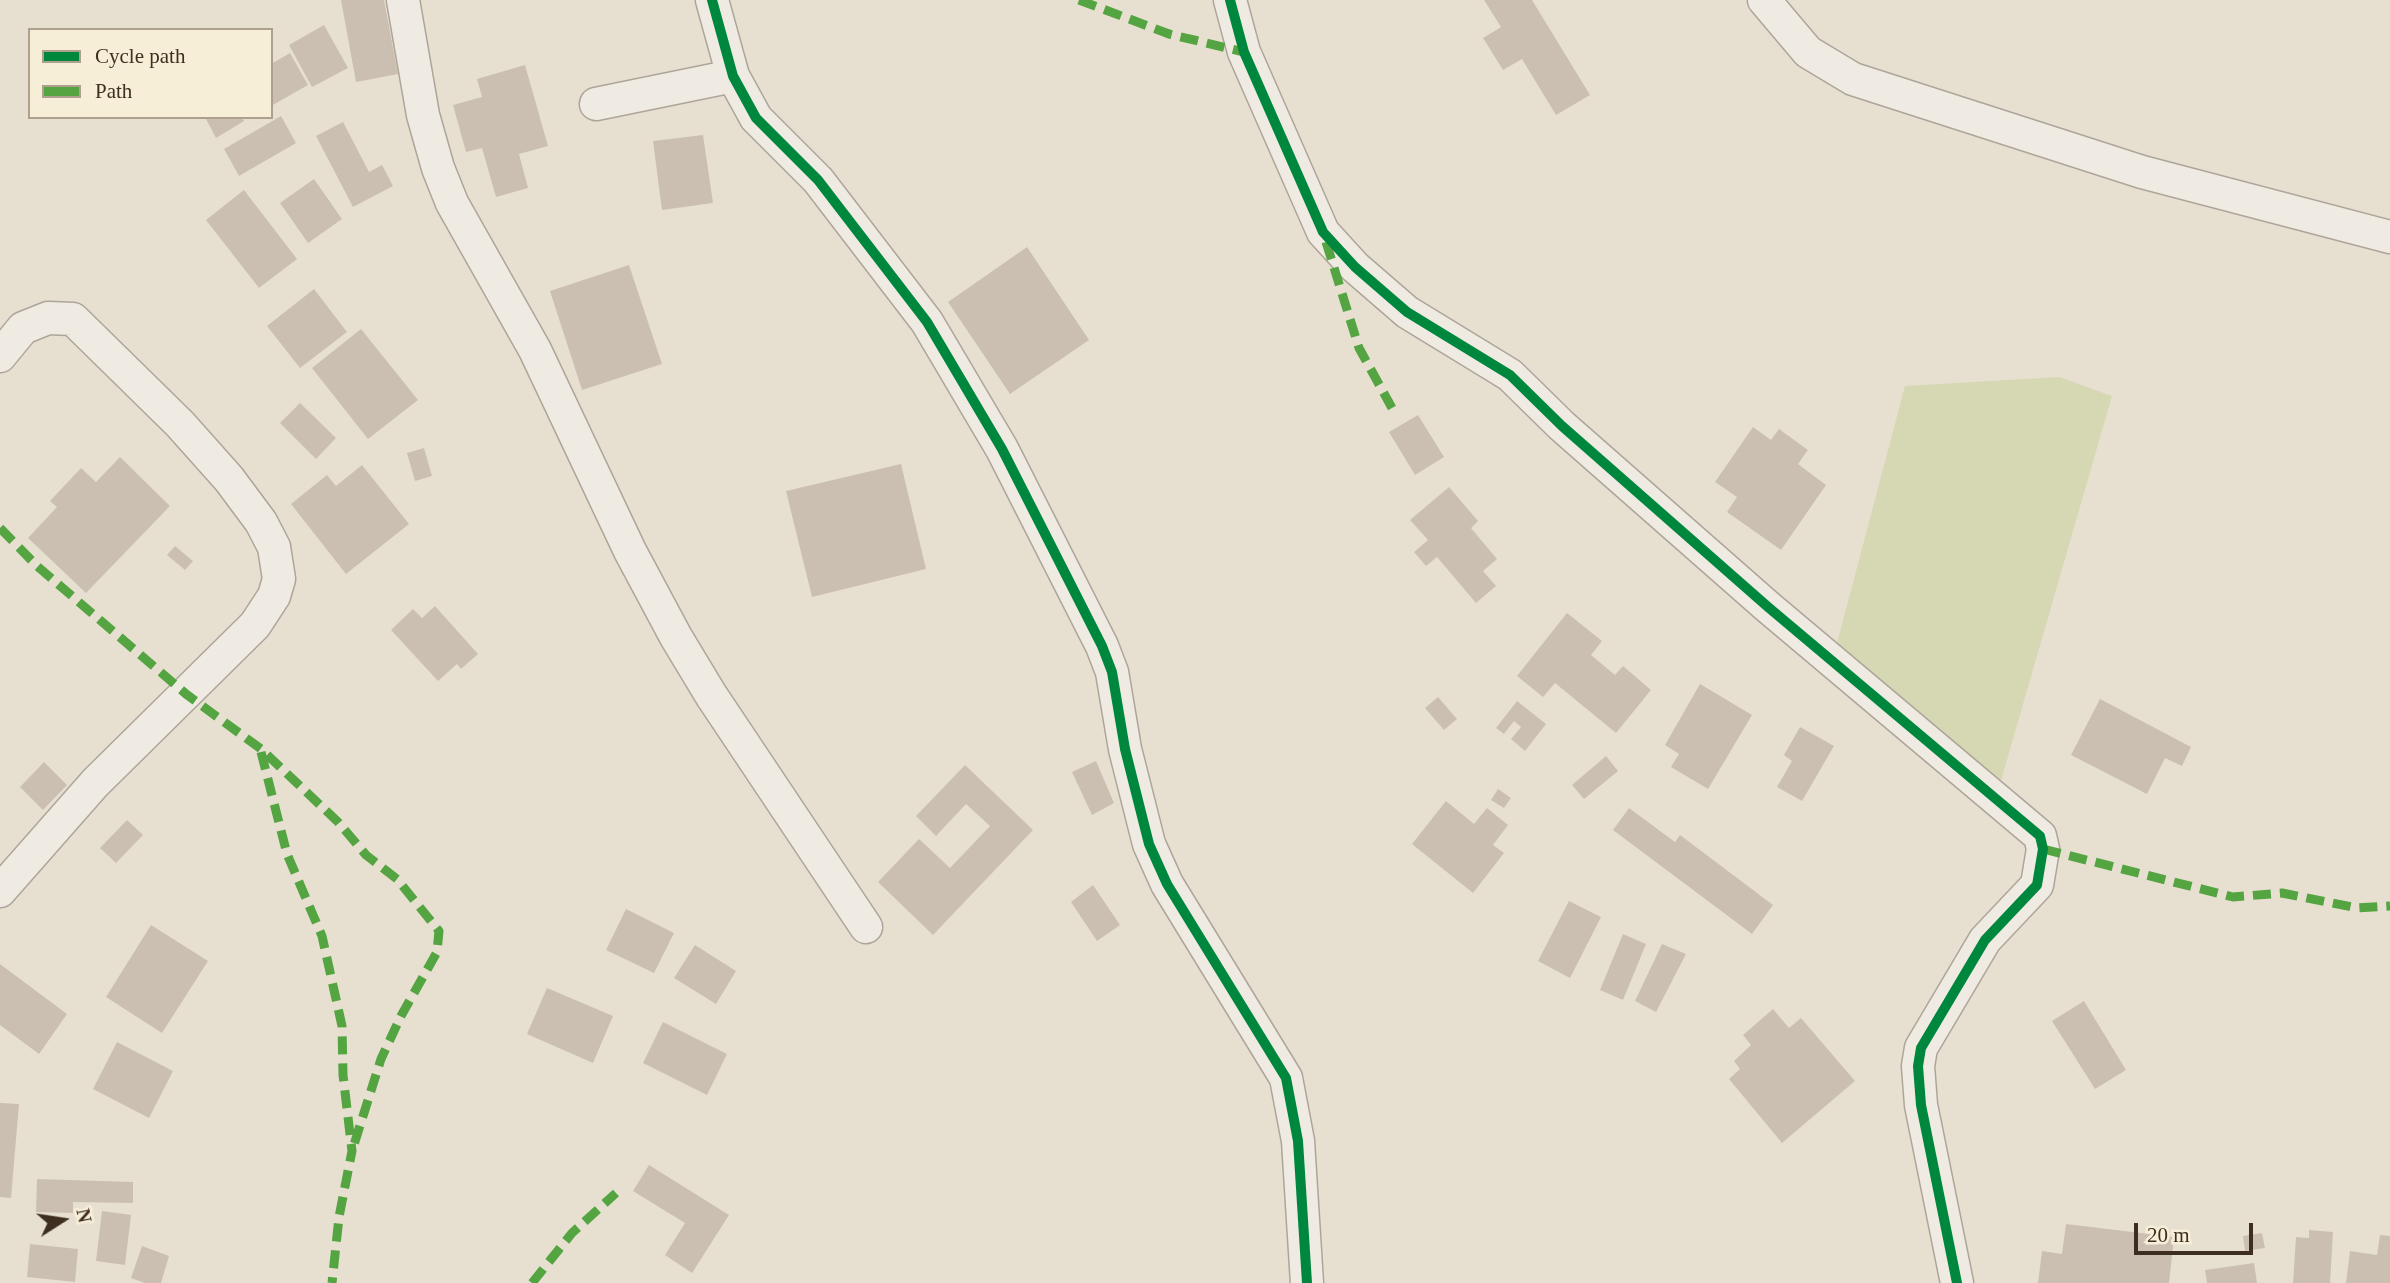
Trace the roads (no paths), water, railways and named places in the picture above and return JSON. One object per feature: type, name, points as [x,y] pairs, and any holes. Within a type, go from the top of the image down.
[{"type":"street","points":[[403,0],[423,116],[452,203],[535,349],[630,551],[676,637],[711,695],[866,927]]},
{"type":"street","points":[[712,0],[733,76],[756,118],[818,180],[927,322],[1002,449],[1102,646],[1112,672],[1125,749],[1149,844],[1167,884],[1286,1077],[1298,1141],[1307,1283]]},
{"type":"street","points":[[1230,0],[1244,52],[1323,232],[1355,267],[1407,312],[1510,375],[1562,426],[1768,607],[2040,836],[2043,849],[2037,885],[1985,940],[1921,1048],[1918,1066],[1921,1105],[1957,1283]]},
{"type":"street","points":[[1764,0],[1808,52],[1853,79],[2142,172],[2390,237]]},
{"type":"street","points":[[596,104],[733,76]]},
{"type":"street","points":[[0,356],[23,328],[48,318],[73,318],[180,424],[229,479],[261,522],[274,547],[279,579],[274,596],[255,625],[94,783],[0,891]]}]
